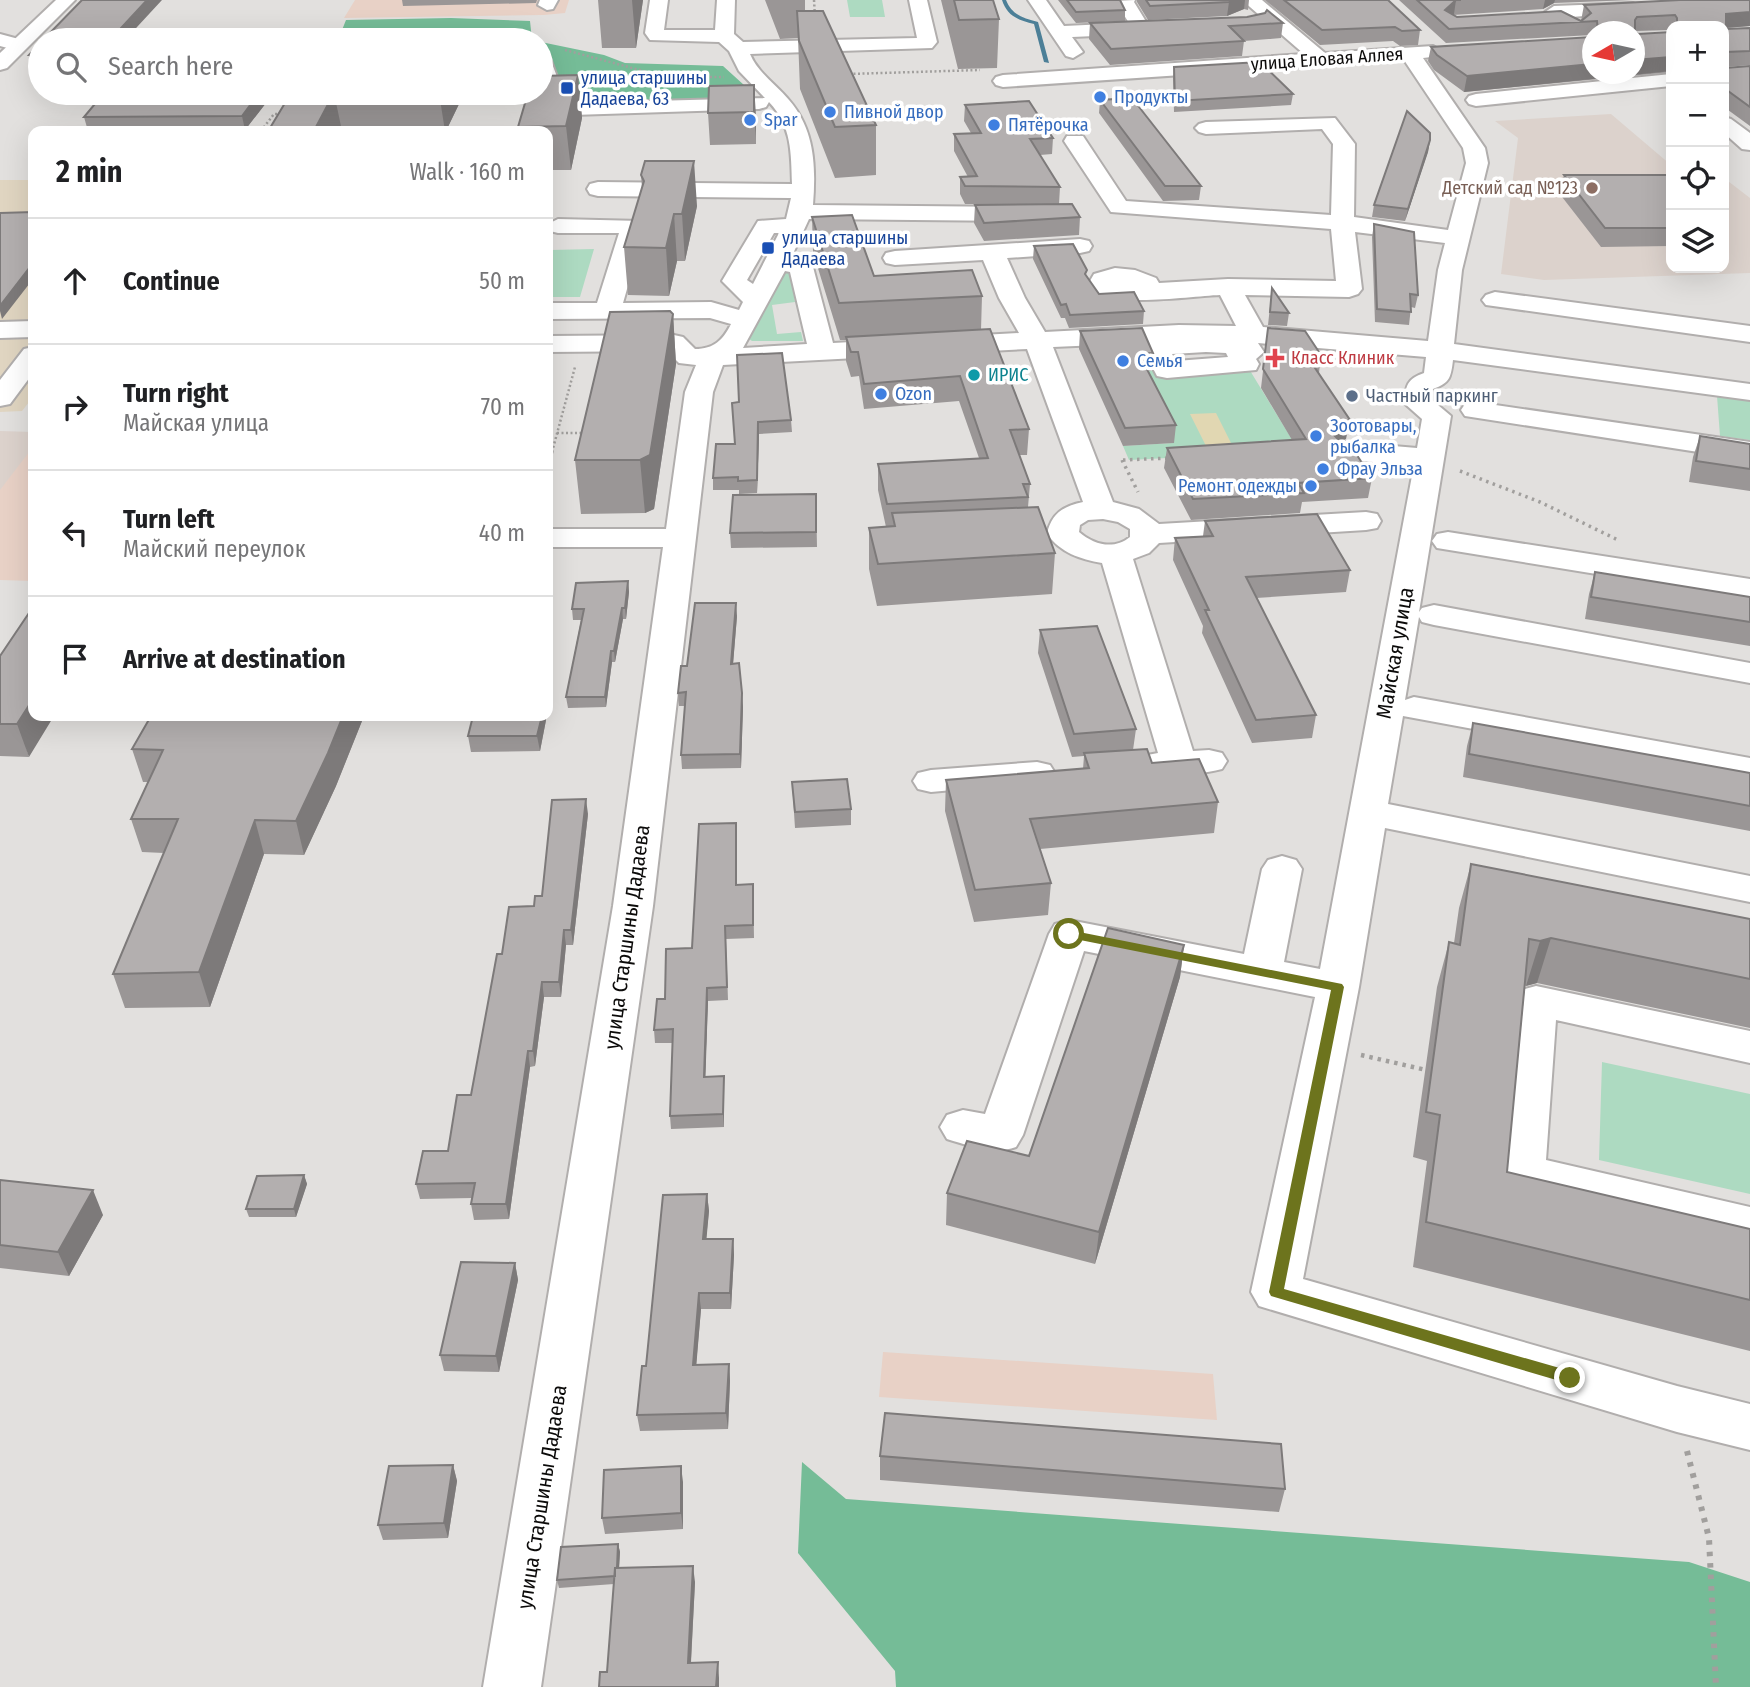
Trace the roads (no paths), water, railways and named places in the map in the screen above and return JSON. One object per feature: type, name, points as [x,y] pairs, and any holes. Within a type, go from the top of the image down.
[{"type":"street","points":[[37,28],[66,0]]},
{"type":"street","points":[[659,0],[654,33],[657,36],[731,42],[925,44],[928,42],[918,0]]},
{"type":"street","points":[[726,0],[731,42]]},
{"type":"street","points":[[1037,0],[1088,74]]},
{"type":"street","points":[[1059,32],[1148,28],[1129,12],[1124,1],[1126,0]]},
{"type":"street","points":[[1534,12],[1558,15],[1650,7]]},
{"type":"street","points":[[1247,14],[1321,59]]},
{"type":"street","points":[[1558,15],[1582,31]]},
{"type":"street","name":"улица Еловая Аллея","points":[[1003,81],[1447,51],[1421,34]]},
{"type":"street","points":[[0,64],[28,36]]},
{"type":"street","points":[[0,40],[19,45]]},
{"type":"street","name":"улица Старшины Дадаева","points":[[512,1687],[629,933],[699,392],[705,372],[715,357],[735,341],[777,262],[800,209],[802,150],[797,126],[782,104],[746,67],[731,42]]},
{"type":"street","name":"Майская улица","points":[[1409,53],[1474,148],[1477,163],[1450,270],[1437,378],[1420,384],[1418,403],[1437,416],[1338,987],[1276,1292],[1676,1409],[1750,1427]]},
{"type":"street","points":[[1651,65],[1666,76]]},
{"type":"street","points":[[1476,100],[1666,81]]},
{"type":"street","points":[[553,88],[565,102]]},
{"type":"street","points":[[553,102],[782,104]]},
{"type":"street","points":[[450,119],[453,110],[494,105]]},
{"type":"street","points":[[1144,291],[1228,287],[1349,289],[1342,223],[1344,144],[1328,122],[1206,128]]},
{"type":"street","points":[[1729,127],[1750,144]]},
{"type":"street","points":[[1075,141],[1119,207],[1342,223],[1458,239]]},
{"type":"street","points":[[598,189],[800,209],[1052,214]]},
{"type":"street","points":[[752,310],[734,281],[766,226],[800,209]]},
{"type":"street","points":[[558,226],[633,226],[608,310]]},
{"type":"street","points":[[895,258],[1080,246]]},
{"type":"street","points":[[992,252],[997,294],[1037,341],[1101,510]]},
{"type":"street","points":[[777,262],[801,267],[822,352]]},
{"type":"street","points":[[1228,287],[1253,333]]},
{"type":"street","points":[[1495,300],[1750,334]]},
{"type":"street","points":[[553,311],[752,310]]},
{"type":"street","points":[[0,330],[28,329]]},
{"type":"street","points":[[553,344],[674,343],[688,357],[715,357],[1037,341],[1172,339],[1253,333],[1348,345],[1439,350],[1750,392]]},
{"type":"street","points":[[0,353],[28,354]]},
{"type":"street","points":[[5,385],[28,360]]},
{"type":"street","points":[[1475,410],[1750,451]]},
{"type":"street","points":[[1346,450],[1429,458]]},
{"type":"street","points":[[1101,510],[1127,513],[1145,526],[1148,534],[1142,544],[1115,553],[1078,547],[1050,534],[1072,515],[1101,510]]},
{"type":"street","points":[[1148,534],[1366,521]]},
{"type":"street","points":[[553,538],[680,538]]},
{"type":"street","points":[[1448,541],[1750,589]]},
{"type":"street","points":[[1110,768],[1194,762],[1115,553]]},
{"type":"street","points":[[1434,615],[1750,673]]},
{"type":"street","points":[[1414,708],[1750,769]]},
{"type":"street","points":[[931,781],[1069,771]]},
{"type":"street","points":[[1367,812],[1750,889]]},
{"type":"street","points":[[1261,971],[1282,869]]},
{"type":"street","points":[[964,1127],[1000,1135],[1069,934],[1338,987]]},
{"type":"street","points":[[1750,1047],[1536,1001],[1522,1172],[1750,1226]]},
{"type":"waterway","points":[[1004,0],[1012,14],[1036,23],[1047,62]]},
{"type":"place","name":"улица старшины Дадаева, 63","points":[[567,88]]},
{"type":"place","name":"Продукты","points":[[1100,97]]},
{"type":"place","name":"Пивной двор","points":[[830,112]]},
{"type":"place","name":"Spar","points":[[750,120]]},
{"type":"place","name":"Пятёрочка","points":[[994,125]]},
{"type":"place","name":"Детский сад №123","points":[[1592,188]]},
{"type":"place","name":"улица старшины Дадаева","points":[[768,248]]},
{"type":"place","name":"Класс Клиник","points":[[1275,358]]},
{"type":"place","name":"Семья","points":[[1123,361]]},
{"type":"place","name":"ИРИС","points":[[974,375]]},
{"type":"place","name":"Ozon","points":[[881,394]]},
{"type":"place","name":"Частный паркинг","points":[[1352,396]]},
{"type":"place","name":"Зоотовары, рыбалка","points":[[1316,436]]},
{"type":"place","name":"Фрау Эльза","points":[[1323,469]]},
{"type":"place","name":"Ремонт одежды","points":[[1311,486]]}]
